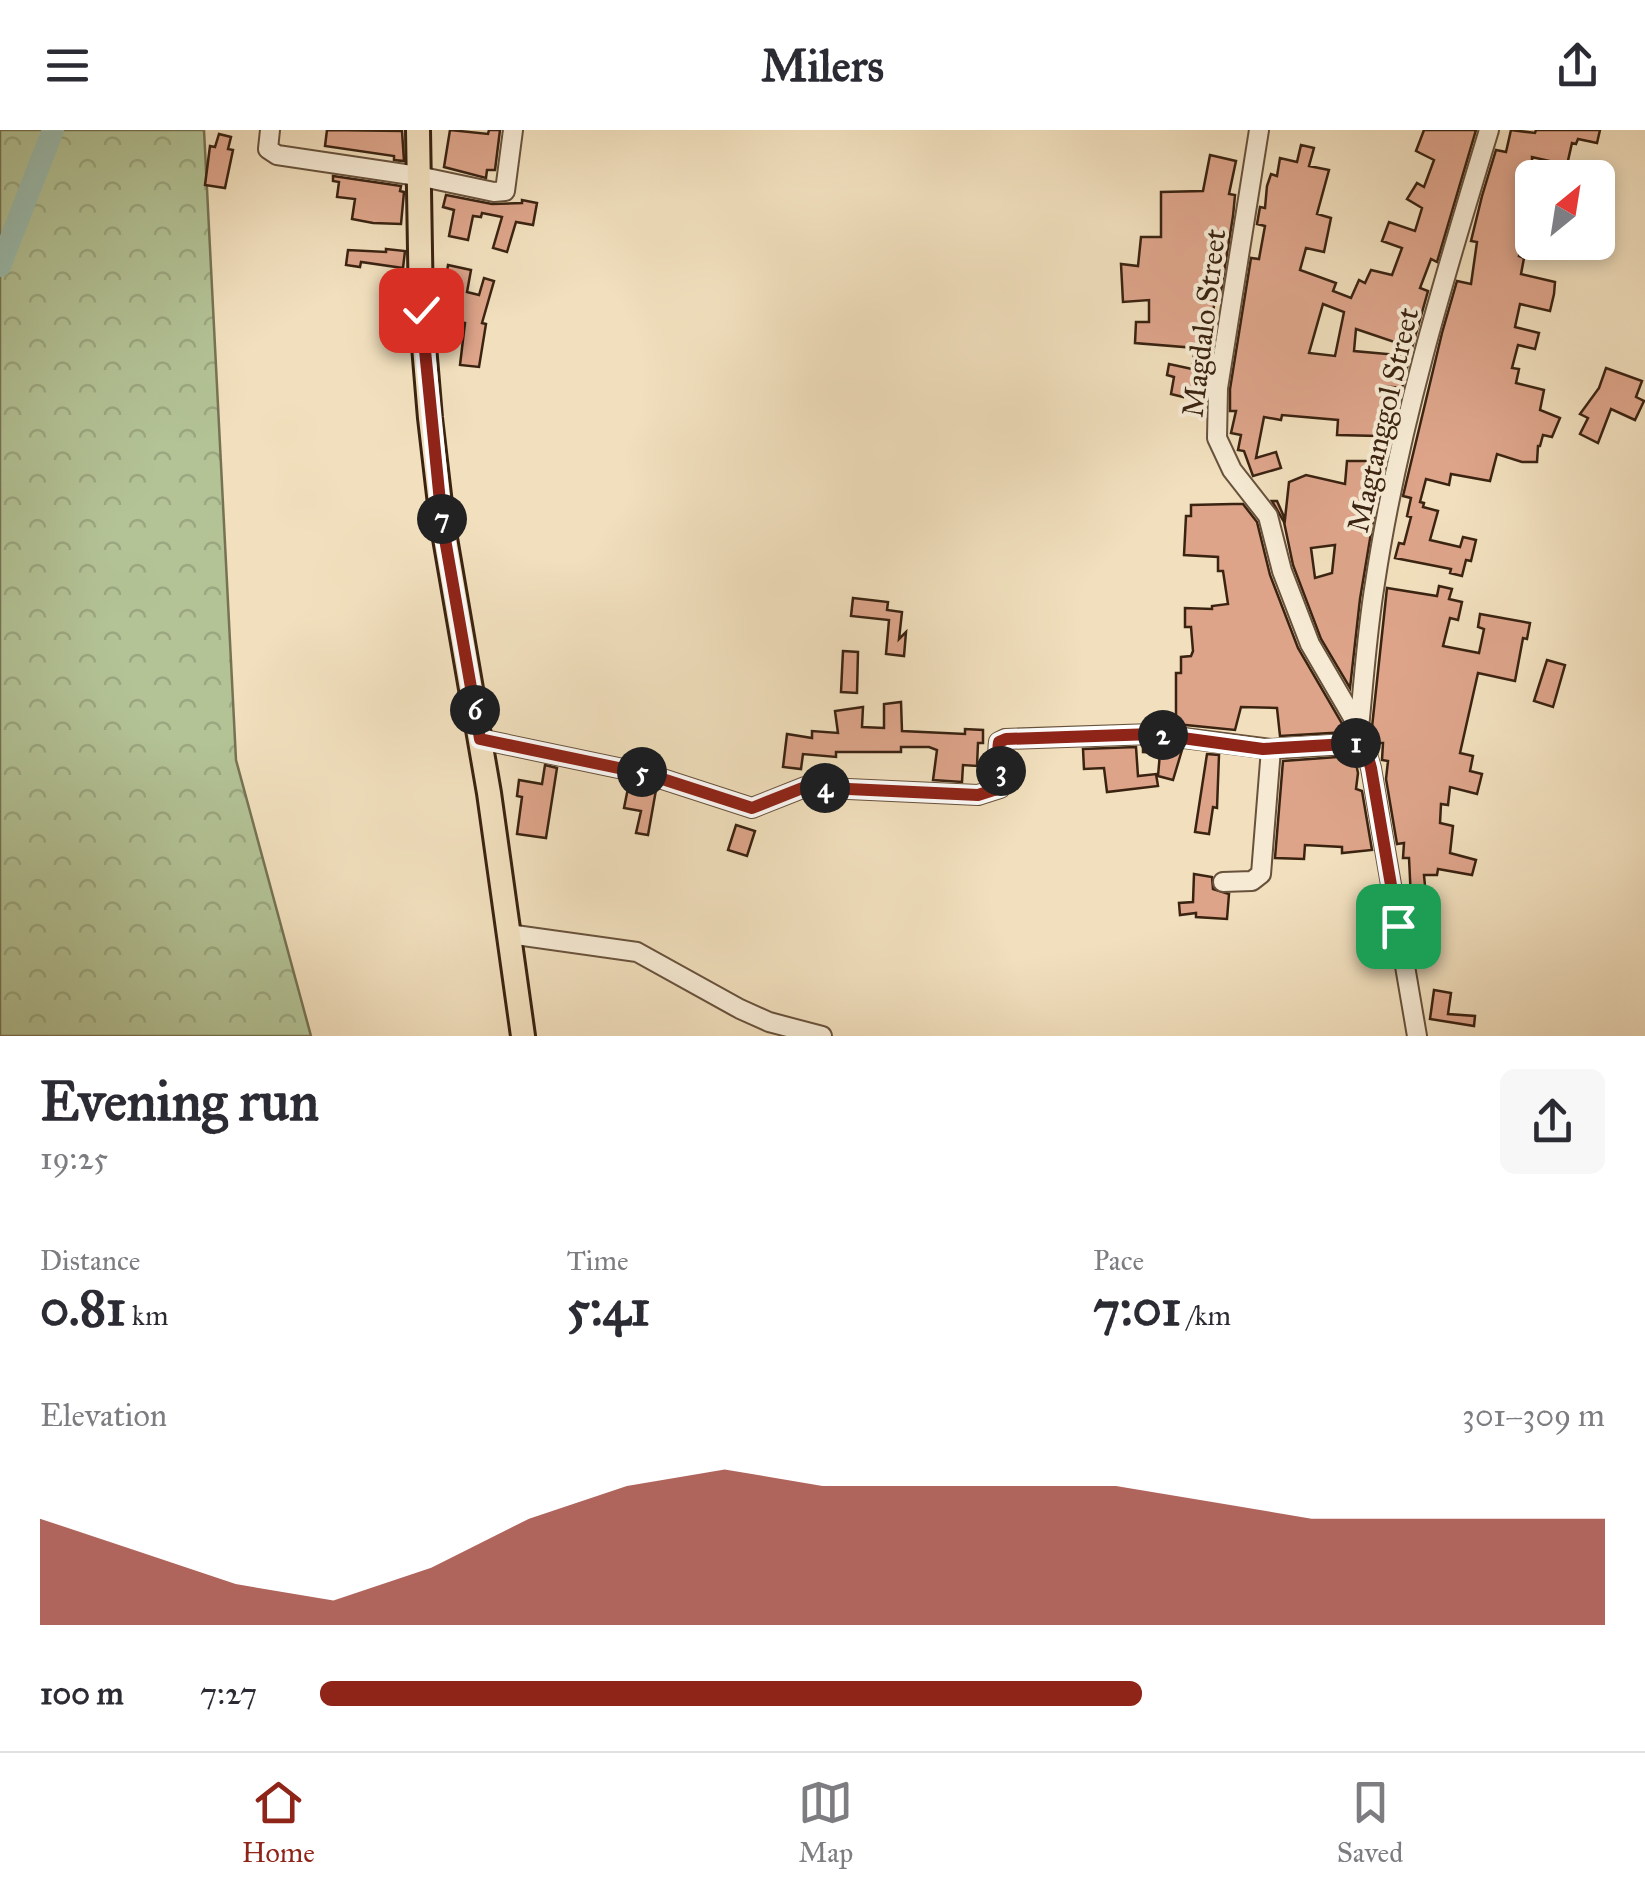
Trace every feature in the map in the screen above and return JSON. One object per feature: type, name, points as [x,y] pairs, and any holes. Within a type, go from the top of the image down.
[{"type":"main road","points":[[418,130],[423,355],[442,522],[480,739],[523,1036]]},
{"type":"street","points":[[269,140],[277,155],[505,192],[513,130]]},
{"type":"street","name":"Magdalo Street","points":[[1259,130],[1218,388],[1217,438],[1232,470],[1268,516],[1288,587],[1310,644],[1362,735]]},
{"type":"street","name":"Magtanggol Street","points":[[1362,735],[1375,581],[1401,454],[1428,338],[1489,130]]},
{"type":"street","points":[[480,739],[647,774],[752,808],[805,787],[990,793],[1000,788],[1003,779],[997,753],[999,742],[1006,739],[1153,734],[1271,749],[1362,735],[1379,808],[1417,1036]]},
{"type":"street","points":[[1223,882],[1252,881],[1261,874],[1271,749]]},
{"type":"street","points":[[508,934],[637,952],[740,1010],[822,1036]]},
{"type":"green space","points":[[0,130],[204,130],[236,760],[311,1036],[0,1036]]},
{"type":"building","points":[[327,130],[402,131],[404,161],[394,160],[394,156],[325,146]]},
{"type":"building","points":[[450,130],[488,134],[489,130],[500,130],[495,170],[487,170],[486,178],[444,167]]},
{"type":"building","points":[[1424,130],[1476,130],[1437,262],[1431,259],[1420,288],[1428,291],[1412,348],[1356,329],[1354,351],[1410,356],[1402,388],[1383,386],[1381,406],[1397,409],[1380,484],[1376,483],[1371,501],[1376,503],[1350,688],[1321,639],[1293,565],[1284,522],[1272,501],[1277,501],[1285,519],[1289,482],[1306,475],[1345,484],[1347,461],[1375,461],[1379,436],[1337,435],[1338,420],[1264,417],[1256,458],[1276,452],[1281,468],[1253,476],[1244,451],[1238,450],[1241,435],[1231,433],[1236,411],[1230,411],[1230,389],[1251,258],[1259,259],[1265,226],[1257,224],[1260,207],[1265,208],[1267,186],[1271,174],[1277,176],[1280,158],[1297,162],[1301,145],[1314,148],[1309,166],[1329,170],[1317,214],[1331,218],[1324,252],[1306,248],[1300,270],[1336,283],[1333,291],[1351,298],[1359,280],[1365,283],[1371,270],[1392,275],[1402,248],[1382,241],[1389,222],[1415,231],[1422,208],[1407,199],[1417,183],[1424,187],[1434,160],[1416,151]],"holes":[[[1323,304],[1344,312],[1335,356],[1309,353]],[[1335,545],[1332,573],[1315,578],[1311,548]]]},
{"type":"building","points":[[1511,130],[1600,130],[1597,143],[1578,139],[1576,144],[1572,143],[1568,160],[1515,160],[1515,260],[1524,260],[1521,274],[1555,282],[1550,311],[1520,304],[1515,327],[1539,333],[1535,349],[1518,345],[1512,368],[1519,369],[1516,383],[1544,390],[1540,410],[1560,418],[1552,437],[1543,435],[1537,462],[1497,454],[1490,481],[1451,474],[1449,485],[1426,479],[1420,502],[1423,507],[1438,511],[1430,540],[1460,547],[1463,537],[1476,540],[1462,576],[1450,573],[1451,569],[1395,558],[1399,543],[1404,544],[1411,517],[1407,516],[1411,498],[1403,496],[1442,333],[1457,281],[1471,284],[1477,242],[1471,241],[1482,196],[1496,150],[1506,152]]},
{"type":"building","points":[[219,134],[231,137],[228,149],[233,150],[225,188],[205,185],[210,146],[215,147]]},
{"type":"building","points":[[1210,155],[1236,161],[1229,194],[1235,195],[1233,216],[1220,298],[1215,298],[1211,328],[1215,328],[1205,395],[1184,392],[1183,397],[1171,394],[1174,377],[1167,375],[1169,364],[1192,369],[1195,348],[1135,343],[1136,322],[1149,322],[1149,300],[1123,302],[1121,264],[1138,266],[1141,237],[1161,237],[1161,192],[1203,191]]},
{"type":"building","points":[[333,176],[401,186],[401,224],[352,219],[355,199],[337,197],[339,182],[333,181]]},
{"type":"building","points":[[446,195],[492,204],[522,200],[537,203],[533,225],[516,222],[507,252],[493,248],[502,217],[482,213],[481,217],[473,216],[468,240],[449,236],[454,210],[443,207]]},
{"type":"building","points":[[348,250],[405,251],[403,268],[361,262],[360,267],[346,265]]},
{"type":"building","points":[[448,265],[471,270],[467,292],[479,295],[484,278],[494,281],[482,323],[486,324],[479,367],[460,365],[465,323],[440,318]]},
{"type":"building","points":[[1606,368],[1642,381],[1636,397],[1644,401],[1635,420],[1611,409],[1598,443],[1580,434],[1588,418],[1580,414],[1599,388]]},
{"type":"building","points":[[1243,504],[1257,522],[1270,575],[1298,648],[1347,732],[1280,736],[1277,708],[1241,707],[1235,730],[1176,724],[1176,673],[1181,673],[1181,657],[1191,656],[1193,651],[1191,627],[1185,627],[1185,608],[1212,609],[1228,604],[1218,557],[1184,555],[1186,516],[1191,516],[1191,505]]},
{"type":"building","points":[[1439,586],[1452,589],[1449,599],[1462,602],[1458,620],[1450,618],[1443,646],[1479,653],[1484,629],[1478,627],[1480,614],[1530,623],[1527,639],[1523,638],[1515,681],[1478,673],[1460,753],[1473,756],[1470,771],[1482,774],[1477,794],[1450,787],[1448,805],[1441,804],[1440,823],[1453,826],[1450,853],[1476,860],[1472,875],[1438,869],[1437,875],[1424,875],[1432,920],[1438,920],[1439,939],[1413,940],[1409,858],[1403,858],[1404,843],[1397,844],[1386,779],[1388,761],[1382,760],[1383,743],[1376,743],[1372,727],[1387,588],[1437,596]]},
{"type":"building","points":[[853,598],[888,602],[887,610],[902,612],[899,639],[906,632],[904,656],[886,654],[889,620],[851,616]]},
{"type":"building","points":[[843,651],[858,652],[857,693],[841,692]]},
{"type":"building","points":[[1547,660],[1565,665],[1553,707],[1534,701]]},
{"type":"building","points":[[901,702],[902,731],[965,734],[965,729],[983,730],[977,766],[963,765],[962,782],[933,780],[937,750],[929,747],[901,747],[901,752],[836,752],[836,757],[803,754],[801,769],[783,767],[787,734],[812,738],[812,731],[838,733],[835,711],[863,707],[862,727],[884,728],[884,704]]},
{"type":"building","points":[[1136,747],[1138,776],[1156,774],[1158,786],[1107,792],[1104,768],[1084,769],[1083,749]]},
{"type":"building","points":[[1143,747],[1182,750],[1173,780],[1158,776],[1160,753],[1143,752]]},
{"type":"building","points":[[1207,754],[1219,755],[1217,808],[1213,807],[1209,834],[1195,832]]},
{"type":"building","points":[[1351,756],[1355,759],[1356,789],[1362,791],[1372,850],[1342,853],[1342,847],[1305,845],[1304,859],[1275,858],[1283,761]]},
{"type":"building","points":[[545,765],[557,768],[546,838],[517,834],[522,797],[517,796],[519,780],[542,784]]},
{"type":"building","points":[[629,783],[656,790],[648,835],[636,833],[641,811],[624,808]]},
{"type":"building","points":[[736,825],[755,831],[747,856],[728,850]]},
{"type":"building","points":[[1194,874],[1212,877],[1213,889],[1229,894],[1227,919],[1196,917],[1196,913],[1180,915],[1179,903],[1193,902]]},
{"type":"building","points":[[1434,990],[1451,993],[1448,1014],[1475,1016],[1474,1026],[1430,1019]]},
{"type":"waterway","points":[[0,266],[53,130]]},
{"type":"route","points":[[421,310],[442,522],[480,739],[647,774],[752,808],[805,787],[990,793],[1000,788],[1003,779],[997,753],[999,742],[1006,739],[1153,734],[1263,749],[1364,743],[1398,926]]}]
